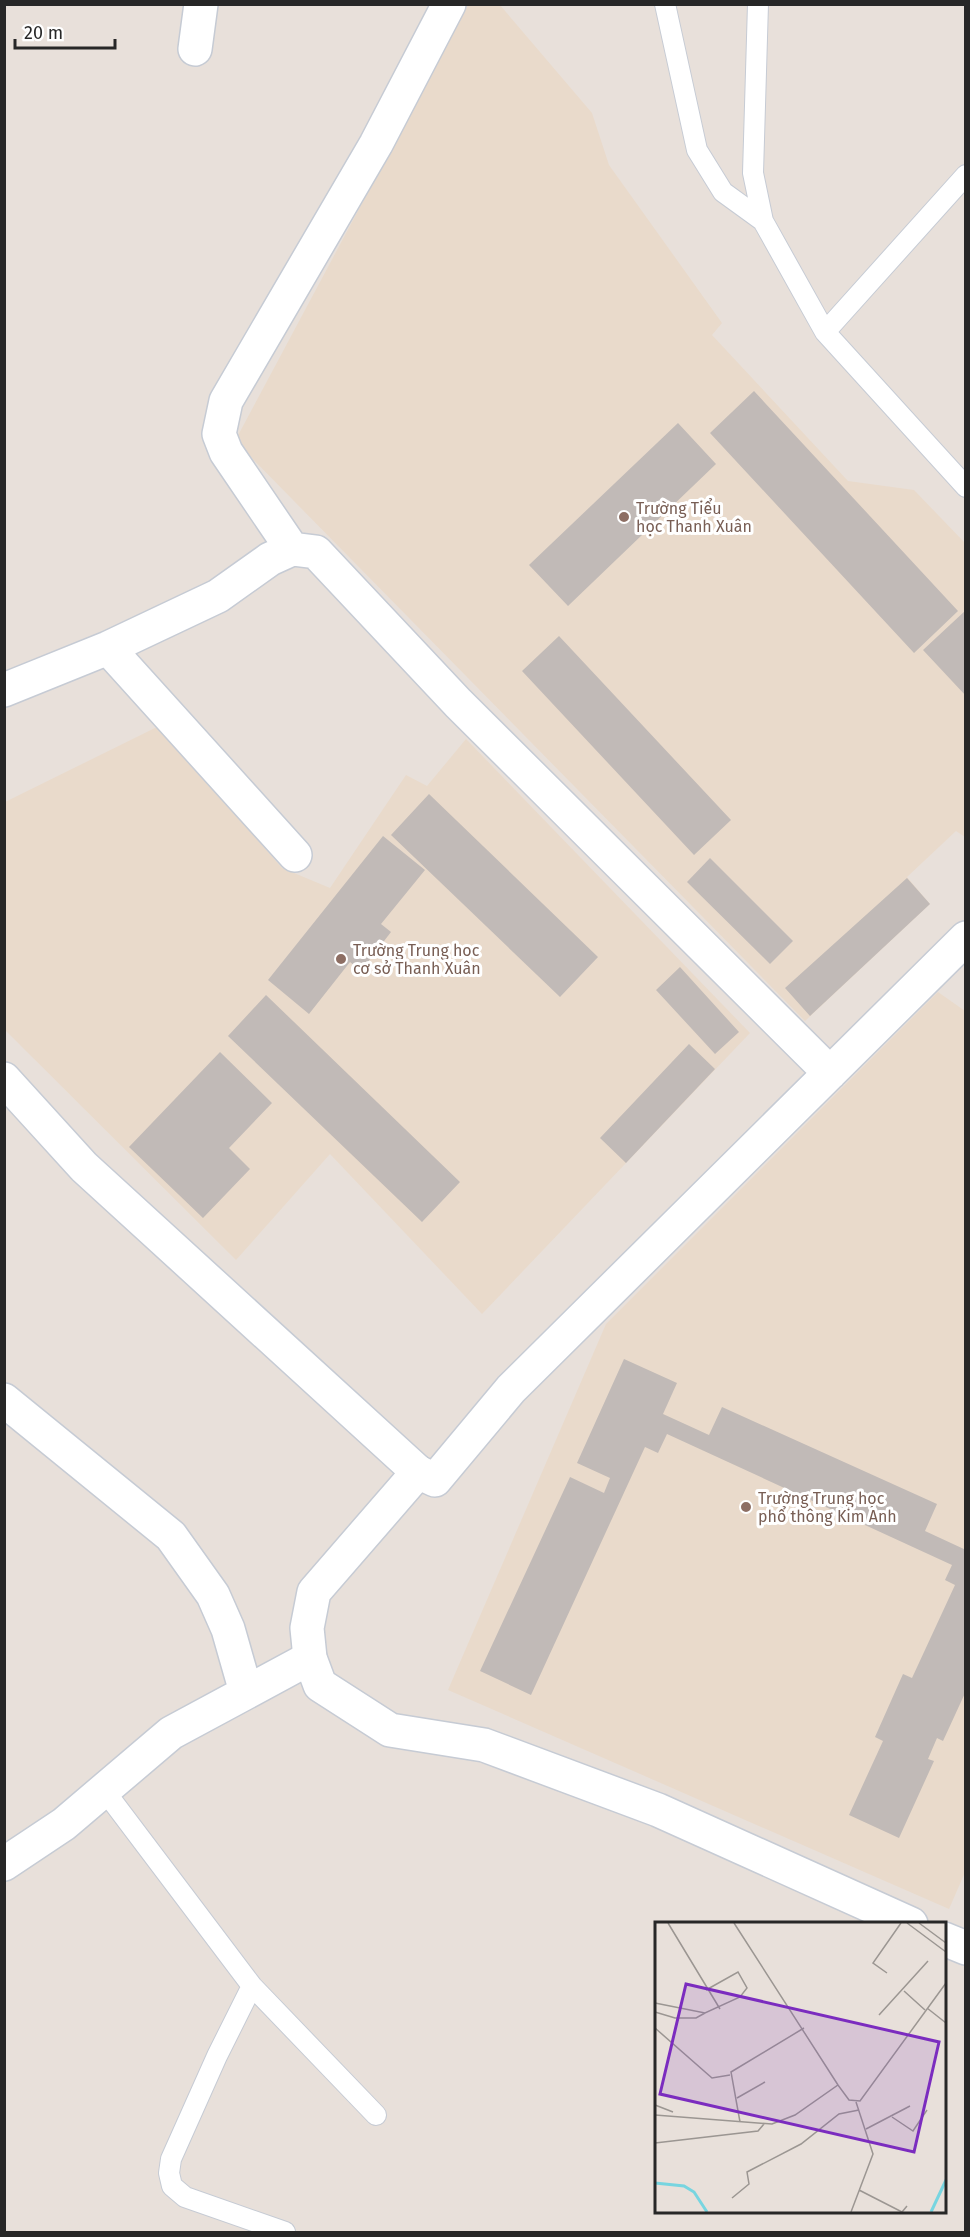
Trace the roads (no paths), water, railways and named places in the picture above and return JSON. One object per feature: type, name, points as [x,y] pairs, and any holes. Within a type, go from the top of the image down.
[{"type":"street","points":[[195,49],[201,4]]},
{"type":"street","points":[[292,549],[226,452],[219,434],[226,401],[376,144],[448,4]]},
{"type":"street","points":[[4,690],[108,648],[218,596],[270,559],[292,549],[316,552],[458,703],[830,1073]]},
{"type":"street","points":[[108,648],[295,855]]},
{"type":"street","points":[[4,1079],[84,1167],[418,1472],[435,1480],[511,1389],[966,938]]},
{"type":"street","points":[[4,1400],[171,1536],[213,1595],[228,1629],[246,1692]]},
{"type":"street","points":[[418,1472],[314,1592],[307,1628],[310,1658],[320,1685],[390,1730],[484,1745],[506,1753],[658,1810],[909,1922]]},
{"type":"street","points":[[4,1864],[64,1824],[171,1733],[310,1658]]},
{"type":"street","points":[[946,1939],[966,1948]]},
{"type":"lane","points":[[665,4],[697,150],[723,192],[763,222]]},
{"type":"lane","points":[[758,4],[753,172],[763,222],[825,332],[966,487]]},
{"type":"lane","points":[[825,332],[963,183]]},
{"type":"lane","points":[[104,1790],[252,1986],[376,2115]]},
{"type":"lane","points":[[252,1986],[186,2123],[171,2159],[168,2173],[172,2186],[185,2197],[285,2232]]},
{"type":"place","name":"Trường Tiểu học Thanh Xuân","points":[[624,517]]},
{"type":"place","name":"Trường Trung học cơ sở Thanh Xuân","points":[[341,959]]},
{"type":"place","name":"Trường Trung học phổ thông Kim Anh","points":[[746,1507]]}]
